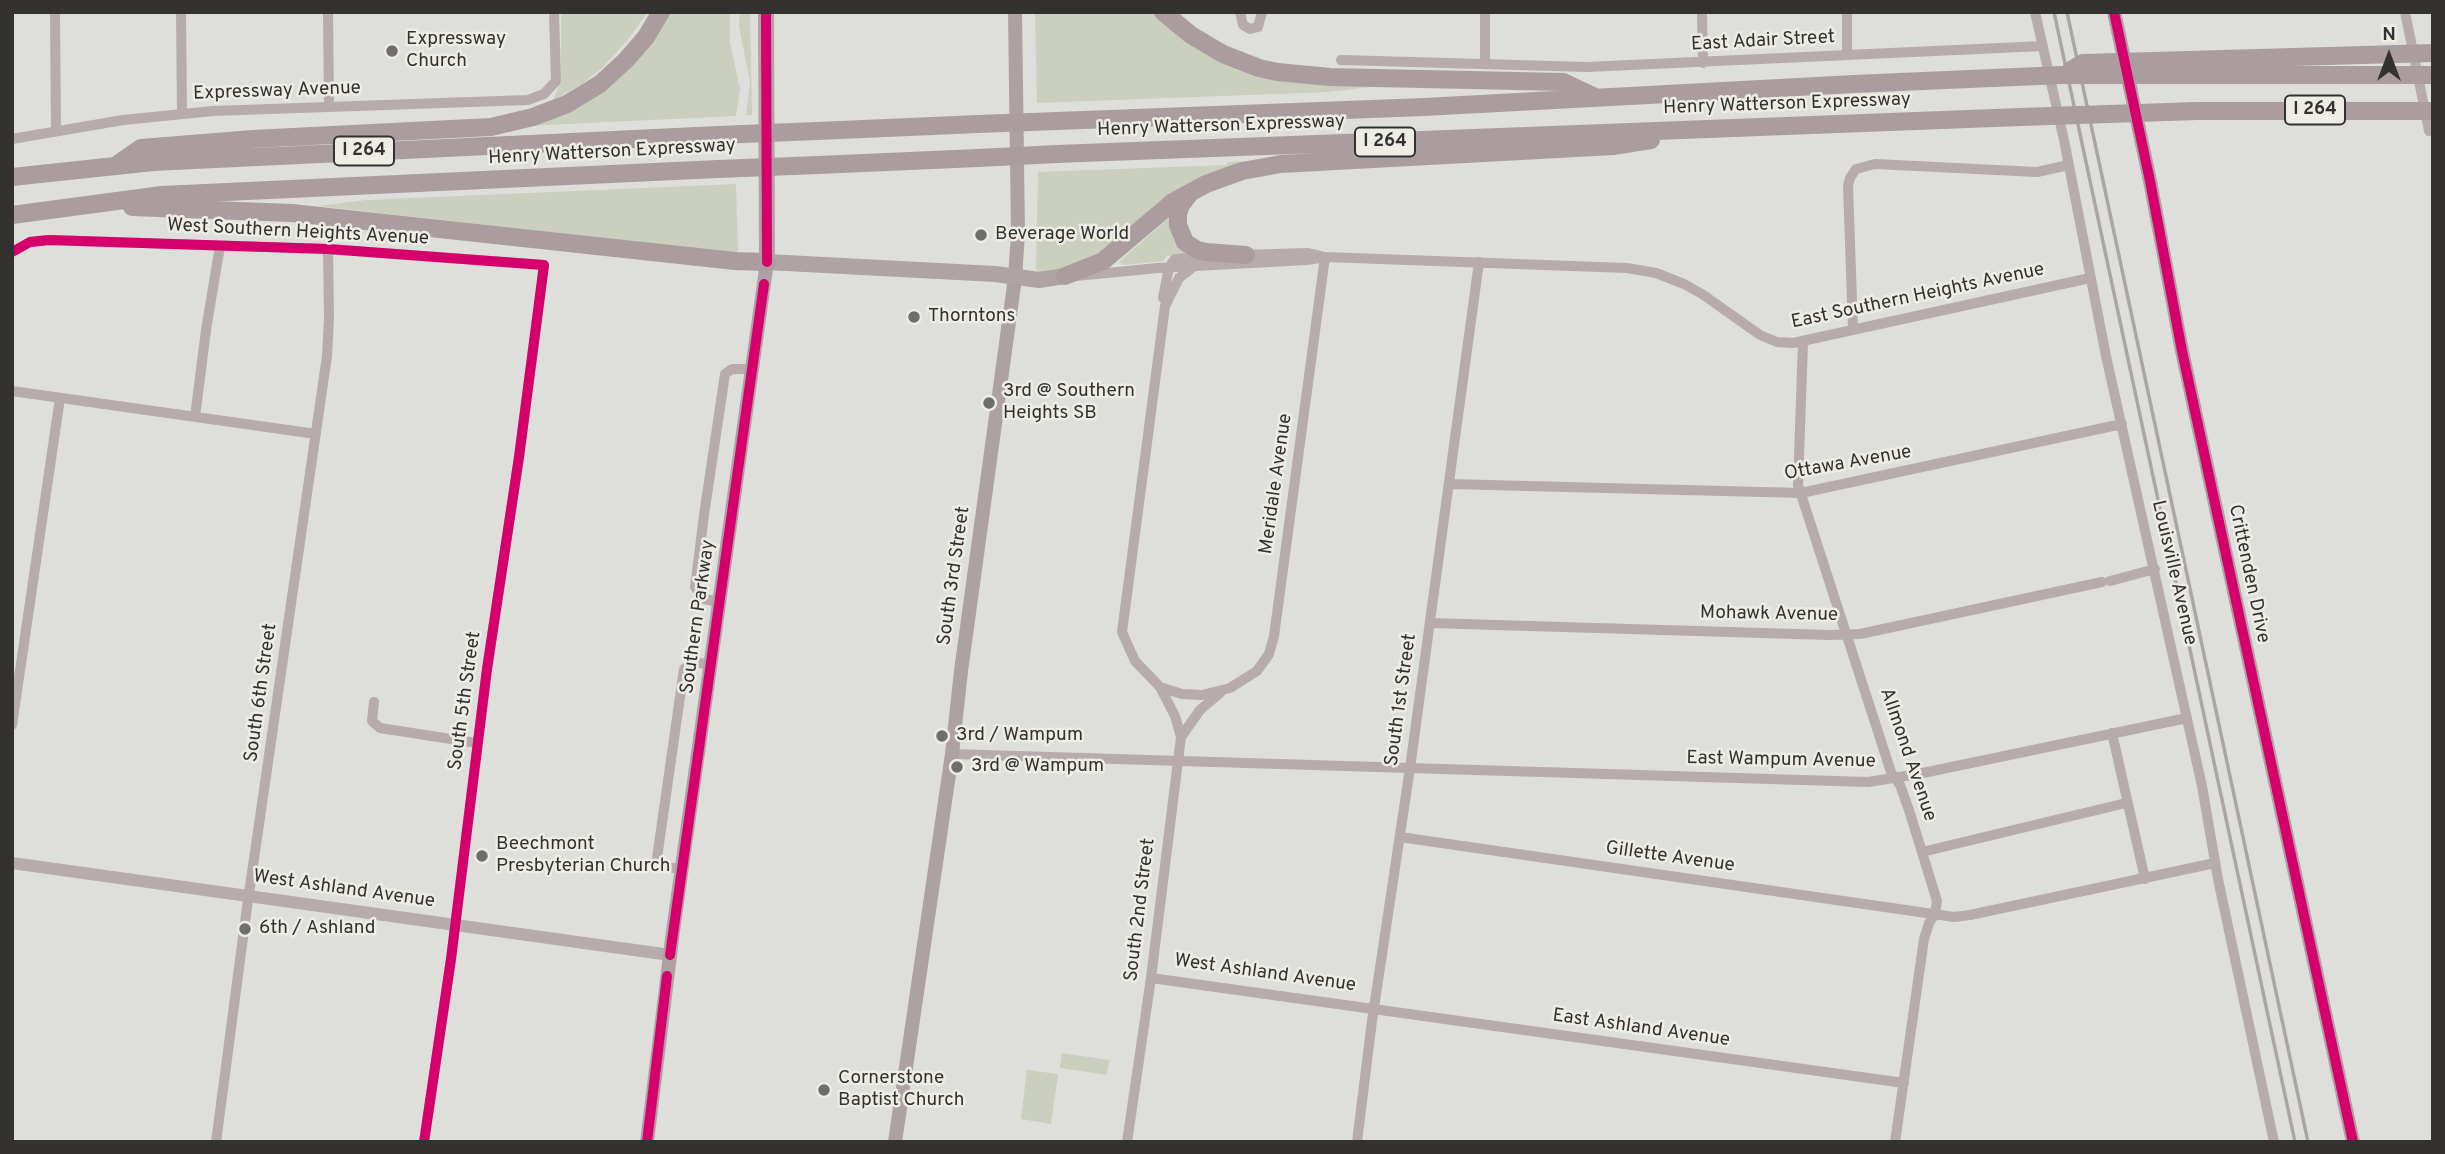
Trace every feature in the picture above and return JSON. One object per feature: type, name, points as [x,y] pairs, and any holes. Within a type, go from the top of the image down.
[{"type":"highway","points":[[115,166],[141,148],[253,139],[491,127],[533,117],[567,104],[600,84],[646,37],[661,12]]},
{"type":"highway","points":[[1163,12],[1191,35],[1223,54],[1277,72],[1330,77],[1563,82],[1598,98]]},
{"type":"highway","points":[[2062,75],[2083,63],[2433,53]]},
{"type":"highway","name":"Henry Watterson Expressway","points":[[12,177],[115,166],[327,152],[1598,98],[2062,75],[2433,75]]},
{"type":"highway","name":"Henry Watterson Expressway","points":[[12,215],[162,195],[1057,154],[2197,111],[2433,111]]},
{"type":"highway","points":[[1065,276],[1103,261],[1173,202],[1191,191],[1242,171],[1281,164],[1613,146],[1713,130]]},
{"type":"highway","points":[[1191,191],[1181,205],[1178,215],[1178,225],[1185,242],[1206,252],[1246,255]]},
{"type":"highway","points":[[97,204],[163,209],[273,211],[722,260],[767,262]]},
{"type":"main road","name":"Southern Parkway","points":[[647,1142],[670,955],[767,262],[766,12]]},
{"type":"main road","name":"South 3rd Street","points":[[895,1142],[952,754],[1015,278],[1018,234],[1015,12]]},
{"type":"main road","name":"Crittenden Drive","points":[[2114,12],[2182,351],[2353,1142]]},
{"type":"main road","points":[[767,262],[995,274],[1039,280],[1065,276]]},
{"type":"street","points":[[55,12],[56,131]]},
{"type":"street","points":[[181,12],[182,114]]},
{"type":"street","points":[[328,12],[329,107]]},
{"type":"street","name":"Expressway Avenue","points":[[12,139],[182,114],[528,100],[544,94],[556,81],[554,12]]},
{"type":"street","points":[[1240,12],[1243,25],[1250,29],[1258,27],[1262,12]]},
{"type":"street","points":[[1485,12],[1485,64]]},
{"type":"street","points":[[1702,12],[1703,63]]},
{"type":"street","points":[[1847,12],[1847,55]]},
{"type":"street","name":"Louisville Avenue","points":[[2035,12],[2069,165],[2090,278],[2202,786],[2215,863],[2274,1142]]},
{"type":"street","points":[[2405,12],[2429,131]]},
{"type":"street","name":"East Adair Street","points":[[1341,60],[1587,67],[2043,46]]},
{"type":"street","points":[[1853,329],[1848,186],[1856,169],[1875,164],[2037,172],[2069,165]]},
{"type":"street","name":"West Southern Heights Avenue","points":[[12,252],[30,242],[50,240],[328,249],[544,265]]},
{"type":"street","points":[[195,417],[220,246]]},
{"type":"street","name":"South 6th Street","points":[[216,1142],[316,434],[329,318],[328,249]]},
{"type":"street","points":[[1168,267],[1175,259],[1308,253],[1325,257]]},
{"type":"street","points":[[1065,276],[1088,277],[1168,267],[1325,257],[1479,262]]},
{"type":"street","name":"Meridale Avenue","points":[[1181,737],[1200,710],[1223,691],[1257,671],[1269,654],[1274,636],[1325,257]]},
{"type":"street","name":"East Southern Heights Avenue","points":[[1479,262],[1607,267],[1656,273],[1702,294],[1770,340],[1793,343],[2090,278]]},
{"type":"street","name":"South 1st Street","points":[[1357,1142],[1479,262]]},
{"type":"street","name":"South 5th Street","points":[[424,1142],[544,265]]},
{"type":"street","name":"South 2nd Street","points":[[1127,1142],[1151,978],[1181,737],[1175,716],[1160,687],[1135,661],[1122,632],[1165,306],[1179,278],[1195,265]]},
{"type":"street","name":"South 2nd Street","points":[[1165,306],[1163,300],[1168,267]]},
{"type":"street","name":"Allmond Avenue","points":[[1802,342],[1797,478],[1891,772],[1900,785],[1936,895],[1935,914],[1924,939],[1895,1142]]},
{"type":"street","points":[[719,602],[704,599],[695,587],[706,502],[725,374],[732,369],[752,369]]},
{"type":"street","points":[[12,391],[316,434]]},
{"type":"street","points":[[12,725],[60,398]]},
{"type":"street","name":"Ottawa Avenue","points":[[1449,484],[1801,493],[2122,424]]},
{"type":"street","name":"Mohawk Avenue","points":[[1430,623],[1860,634],[2155,569]]},
{"type":"street","points":[[683,869],[663,867],[659,865],[657,858],[684,669],[695,662],[710,665]]},
{"type":"street","name":"Meridale Avenue","points":[[1160,687],[1189,695],[1223,691]]},
{"type":"street","points":[[374,702],[372,721],[380,728],[477,743]]},
{"type":"street","name":"East Wampum Avenue","points":[[952,754],[1868,782],[2187,718]]},
{"type":"street","points":[[2112,733],[2145,878]]},
{"type":"street","points":[[1922,852],[2126,803]]},
{"type":"street","name":"Gillette Avenue","points":[[1400,837],[1954,917],[2215,863]]},
{"type":"street","name":"West Ashland Avenue","points":[[12,863],[670,955]]},
{"type":"street","name":"West Ashland Avenue","points":[[1151,978],[1374,1008]]},
{"type":"street","name":"East Ashland Avenue","points":[[1374,1008],[1904,1083]]},
{"type":"green space","points":[[561,12],[648,12],[602,68],[582,84],[553,100],[561,82]]},
{"type":"green space","points":[[668,12],[730,12],[730,43],[740,89],[736,116],[524,126],[560,113]]},
{"type":"green space","points":[[740,12],[750,12],[752,115],[746,115],[750,82],[739,26]]},
{"type":"green space","points":[[1035,12],[1152,12],[1200,50],[1379,86],[1328,92],[1037,103]]},
{"type":"green space","points":[[1244,161],[1161,200],[1091,258],[1067,268],[1040,272],[1036,270],[1038,172],[1226,165],[1228,162]]},
{"type":"green space","points":[[736,184],[738,253],[318,206],[366,200]]},
{"type":"green space","points":[[1170,217],[1187,254],[1166,256],[1164,261],[1123,265],[1119,262]]},
{"type":"green space","points":[[1062,1053],[1109,1060],[1107,1075],[1060,1068]]},
{"type":"green space","points":[[1027,1070],[1058,1074],[1051,1124],[1021,1119]]},
{"type":"railway","points":[[2054,12],[2295,1142]]},
{"type":"railway","points":[[2067,12],[2308,1142]]},
{"type":"cycle path","points":[[766,12],[767,262]]},
{"type":"cycle path","points":[[2114,12],[2182,351],[2353,1142]]},
{"type":"cycle path","points":[[12,252],[30,242],[49,240],[328,249],[544,265],[424,1142]]},
{"type":"cycle path","points":[[670,955],[764,284]]},
{"type":"cycle path","points":[[647,1142],[667,976]]},
{"type":"place","name":"Expressway Church","points":[[392,51]]},
{"type":"place","name":"Beverage World","points":[[981,235]]},
{"type":"place","name":"Thorntons","points":[[914,317]]},
{"type":"place","name":"3rd @ Southern Heights SB","points":[[989,403]]},
{"type":"place","name":"3rd / Wampum","points":[[942,736]]},
{"type":"place","name":"3rd @ Wampum","points":[[957,767]]},
{"type":"place","name":"Beechmont Presbyterian Church","points":[[482,856]]},
{"type":"place","name":"6th / Ashland","points":[[245,929]]},
{"type":"place","name":"Cornerstone Baptist Church","points":[[824,1090]]}]
